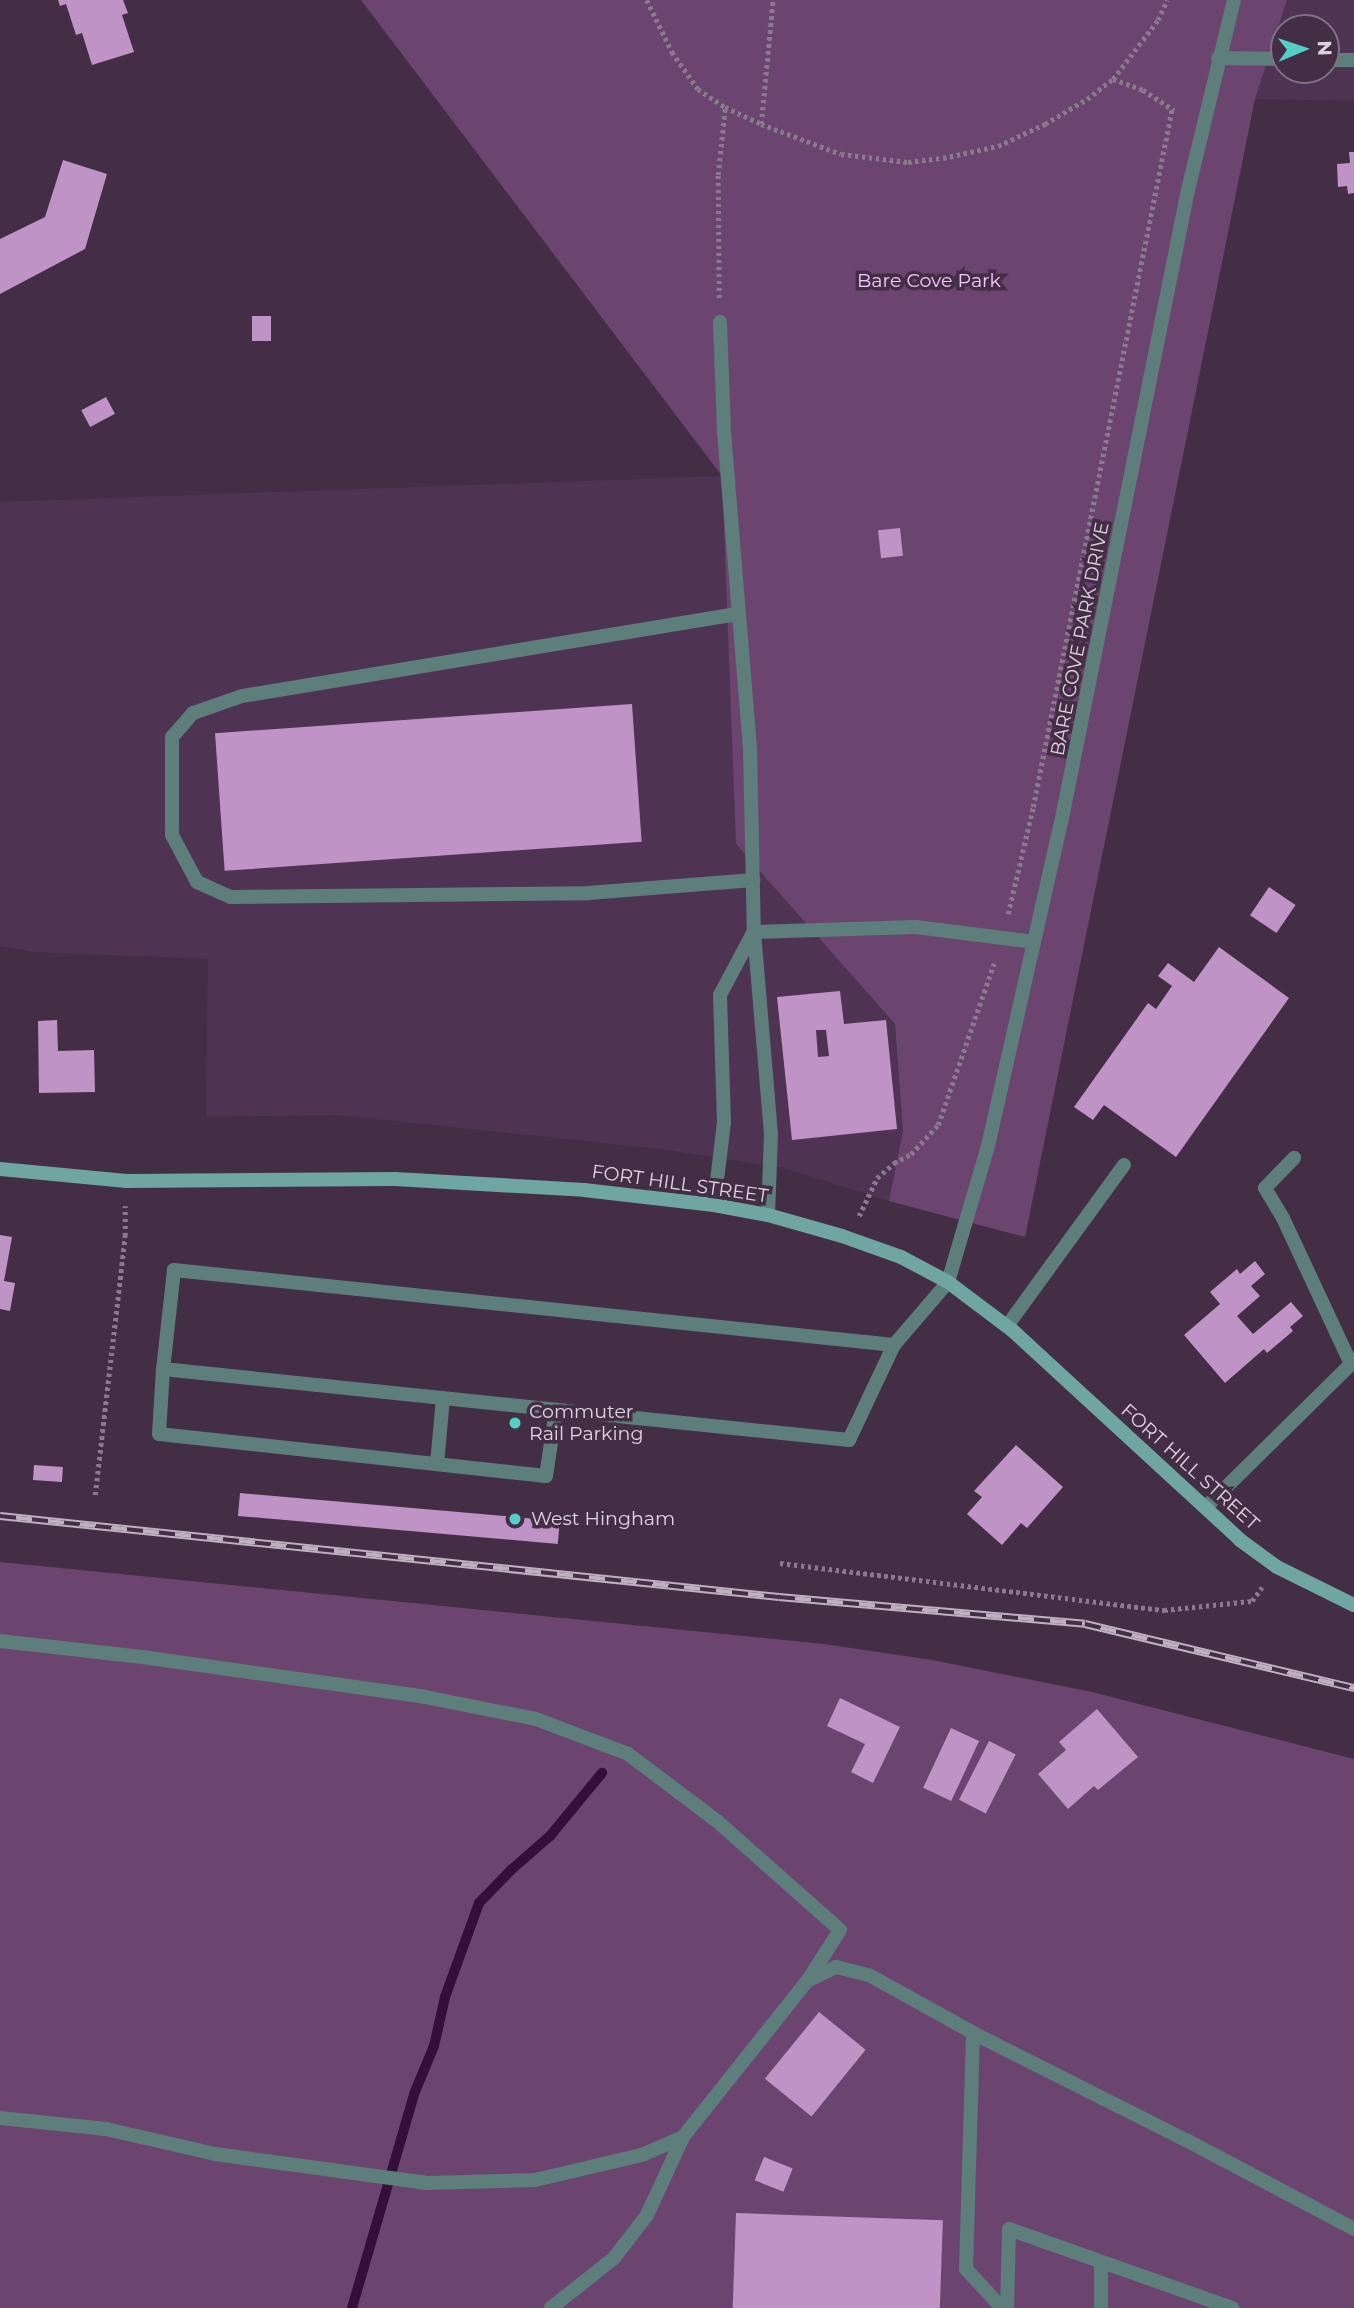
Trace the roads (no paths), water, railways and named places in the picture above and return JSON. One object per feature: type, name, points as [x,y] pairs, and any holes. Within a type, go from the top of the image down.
[{"type":"main road","name":"FORT HILL STREET","points":[[0,1169],[126,1181],[395,1179],[584,1190],[714,1205],[768,1215],[851,1239],[901,1257],[947,1282],[1007,1326],[1240,1540],[1277,1567],[1354,1605]]},
{"type":"street","name":"BARE COVE PARK DRIVE","points":[[947,1282],[988,1146],[1034,942],[1101,640],[1162,316],[1203,122],[1234,0]]},
{"type":"street","points":[[1218,58],[1270,60]]},
{"type":"street","points":[[720,321],[724,432],[750,748],[754,932],[771,1134],[768,1215]]},
{"type":"street","points":[[737,614],[242,696],[193,713],[172,737],[172,835],[197,881],[231,897],[588,893],[753,880]]},
{"type":"street","points":[[754,932],[916,927],[1034,942]]},
{"type":"street","points":[[714,1205],[724,1122],[720,995],[754,932]]},
{"type":"street","points":[[1206,1507],[1351,1364],[1283,1217],[1265,1188],[1294,1158]]},
{"type":"street","points":[[1007,1326],[1124,1165]]},
{"type":"street","points":[[556,1410],[546,1476],[159,1434],[174,1270],[894,1345]]},
{"type":"street","points":[[163,1369],[849,1440],[894,1345],[947,1282]]},
{"type":"street","points":[[437,1464],[443,1398]]},
{"type":"street","points":[[0,1641],[142,1657],[425,1697],[536,1718],[628,1754],[717,1821],[840,1930],[807,1981],[683,2137],[647,2215],[614,2258],[551,2308]]},
{"type":"street","points":[[807,1981],[836,1967],[869,1975],[972,2033],[1186,2140],[1354,2229]]},
{"type":"street","points":[[972,2033],[966,2269],[1005,2308]]},
{"type":"street","points":[[0,2118],[106,2129],[215,2154],[415,2182],[535,2179],[642,2155],[683,2137]]},
{"type":"street","points":[[1005,2308],[1009,2229],[1232,2308]]},
{"type":"street","points":[[1101,2262],[1101,2308]]},
{"type":"waterway","points":[[352,2308],[414,2094],[434,2046],[445,1997],[479,1903],[550,1836],[602,1773]]},
{"type":"railway","points":[[0,1516],[779,1597],[1085,1624],[1354,1688]]},
{"type":"place","name":"Commuter Rail Parking","points":[[515,1423]]},
{"type":"place","name":"West Hingham","points":[[515,1519]]},
{"type":"park label","name":"Bare Cove Park","points":[[929,281]]}]
